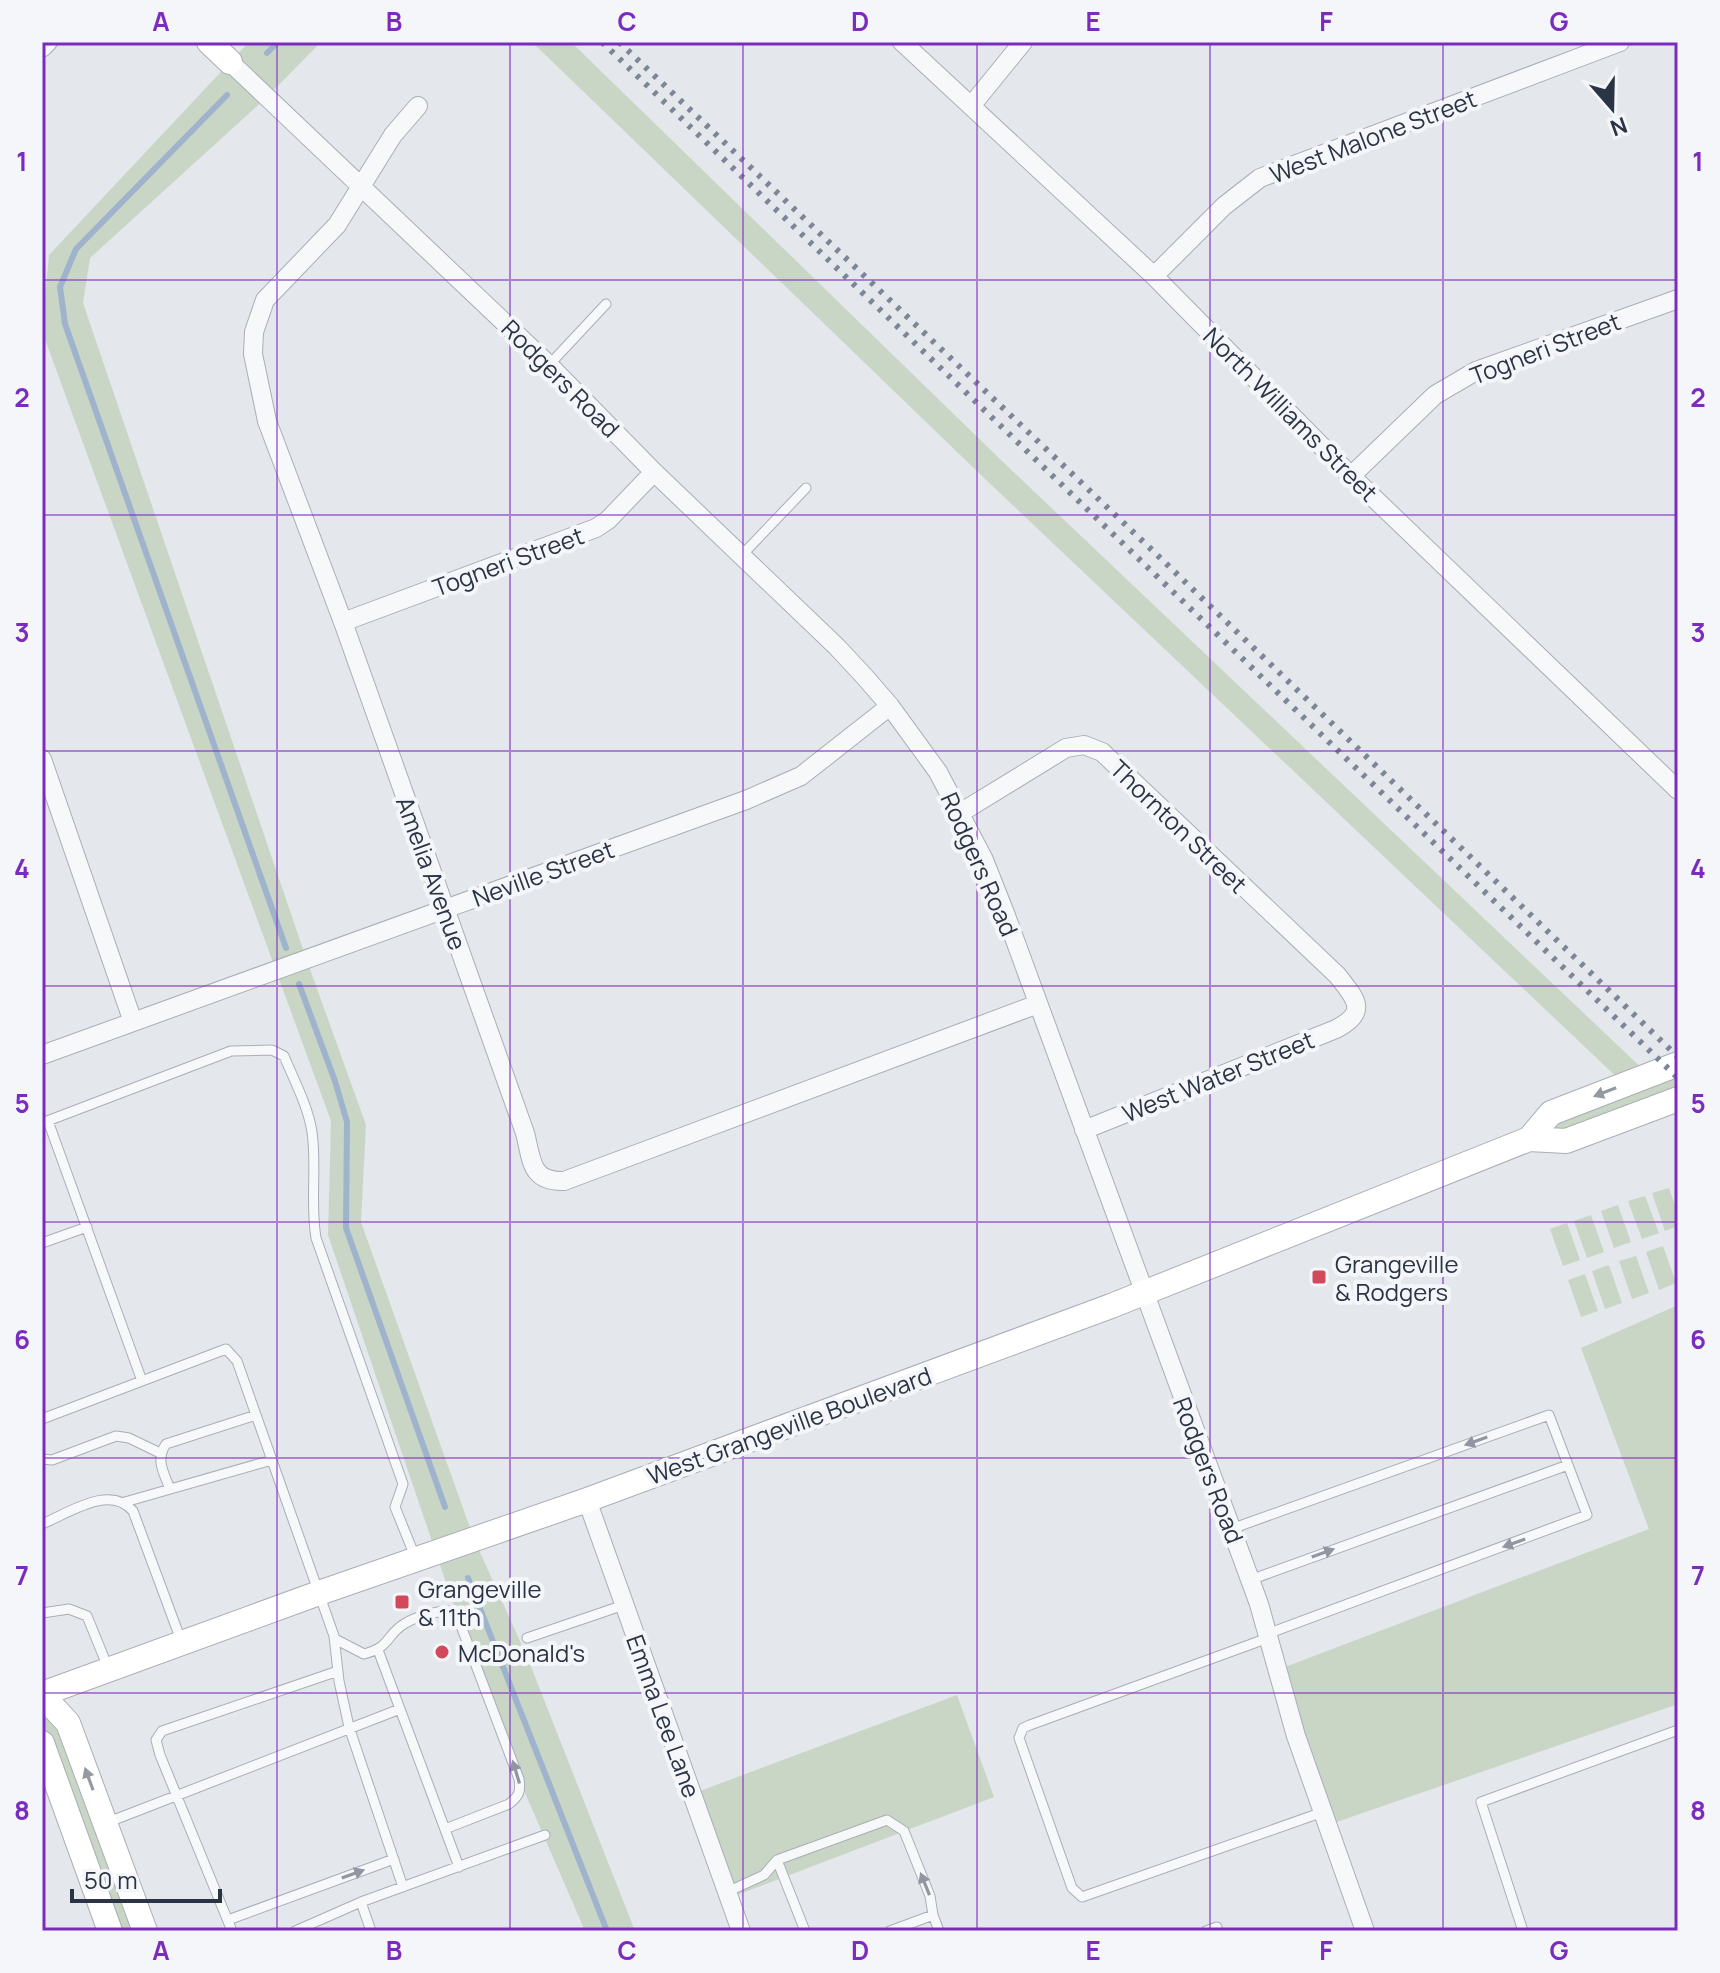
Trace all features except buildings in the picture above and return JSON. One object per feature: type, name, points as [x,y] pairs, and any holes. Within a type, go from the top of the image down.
[{"type":"main road","name":"Rodgers Road","points":[[209,42],[230,62]]},
{"type":"main road","name":"West Grangeville Boulevard","points":[[1529,1139],[1551,1113],[1678,1064]]},
{"type":"main road","name":"West Grangeville Boulevard","points":[[42,1694],[587,1500],[1143,1294],[1529,1139],[1566,1141],[1678,1099]]},
{"type":"main road","points":[[42,1694],[68,1723],[145,1931]]},
{"type":"main road","points":[[42,1743],[110,1931]]},
{"type":"street","points":[[42,48],[48,42]]},
{"type":"street","name":"North Williams Street","points":[[902,42],[1154,276],[1351,476],[1678,790]]},
{"type":"street","points":[[971,106],[1023,42]]},
{"type":"street","name":"West Malone Street","points":[[1154,276],[1224,206],[1260,178],[1620,42]]},
{"type":"street","name":"Rodgers Road","points":[[230,62],[549,365],[654,472],[837,647],[890,706],[938,772],[984,860],[1038,1004],[1250,1580],[1292,1721],[1365,1931]]},
{"type":"street","name":"Amelia Avenue","points":[[418,106],[393,135],[337,225],[265,300],[254,332],[256,375],[267,421],[343,622],[525,1133],[534,1168],[541,1178],[564,1181],[1038,1004]]},
{"type":"street","name":"Togneri Street","points":[[1351,476],[1435,395],[1476,371],[1678,299]]},
{"type":"street","name":"Togneri Street","points":[[343,622],[596,528],[608,520],[654,472]]},
{"type":"street","name":"Neville Street","points":[[42,1055],[746,800],[801,776],[890,706]]},
{"type":"street","name":"Thornton Street","points":[[960,813],[1066,748],[1084,745],[1102,752],[1337,975],[1353,995],[1356,1012],[1352,1021]]},
{"type":"street","points":[[42,759],[133,1022]]},
{"type":"street","name":"West Water Street","points":[[1084,1130],[1352,1021]]},
{"type":"street","name":"Emma Lee Lane","points":[[587,1500],[741,1931]]},
{"type":"lane","points":[[549,365],[606,304]]},
{"type":"lane","points":[[743,554],[806,488]]},
{"type":"lane","points":[[142,1381],[87,1227],[45,1122],[231,1051],[272,1050],[284,1056],[308,1115],[312,1135],[316,1238],[403,1484],[395,1507],[416,1559]]},
{"type":"lane","points":[[42,1243],[87,1227]]},
{"type":"lane","points":[[42,1419],[226,1349],[237,1361],[335,1639],[349,1727],[403,1887]]},
{"type":"lane","points":[[170,1489],[160,1464],[160,1453],[166,1444],[256,1415]]},
{"type":"lane","points":[[1231,1529],[1549,1415],[1587,1515],[1030,1725],[1023,1728],[1019,1738],[1072,1888],[1082,1897],[1323,1812]]},
{"type":"lane","points":[[42,1459],[52,1460],[116,1436],[129,1438],[160,1453]]},
{"type":"lane","points":[[42,1524],[95,1501],[111,1498],[125,1502],[272,1460]]},
{"type":"lane","points":[[1250,1580],[1568,1465]]},
{"type":"lane","points":[[125,1502],[133,1511],[182,1643]]},
{"type":"lane","points":[[527,1638],[624,1605]]},
{"type":"lane","points":[[42,1613],[69,1609],[87,1616],[109,1670]]},
{"type":"lane","points":[[335,1639],[364,1654],[378,1650],[403,1624],[443,1610],[453,1611],[458,1618],[519,1779],[520,1790],[518,1798],[445,1829]]},
{"type":"lane","points":[[378,1650],[459,1867]]},
{"type":"lane","points":[[232,1931],[156,1740],[162,1731],[338,1671]]},
{"type":"lane","points":[[106,1823],[400,1709]]},
{"type":"lane","points":[[1523,1931],[1481,1802],[1678,1730]]},
{"type":"lane","points":[[727,1892],[764,1875],[777,1860],[887,1820],[904,1831],[930,1896],[939,1931]]},
{"type":"lane","points":[[295,1931],[312,1928],[361,1902],[545,1835]]},
{"type":"lane","points":[[228,1920],[394,1859]]},
{"type":"lane","points":[[777,1860],[805,1931]]},
{"type":"lane","points":[[361,1902],[371,1931]]},
{"type":"lane","points":[[890,1931],[933,1915]]},
{"type":"lane","points":[[1206,1931],[1217,1927]]},
{"type":"green space","points":[[249,42],[321,42],[267,97],[90,258],[83,303],[366,1125],[361,1222],[474,1539],[528,1659],[635,1931],[585,1931],[519,1779],[458,1618],[328,1235],[331,1121],[42,331],[49,255]]},
{"type":"green space","points":[[532,42],[571,42],[1002,461],[1649,1075],[1678,1064],[1678,1099],[1529,1139],[1624,1084],[982,476]]},
{"type":"green space","points":[[1669,1188],[1678,1214],[1678,1226],[1665,1231],[1652,1193]]},
{"type":"green space","points":[[1645,1196],[1659,1233],[1642,1239],[1628,1201]]},
{"type":"green space","points":[[1618,1205],[1631,1242],[1614,1248],[1601,1211]]},
{"type":"green space","points":[[1591,1215],[1604,1252],[1587,1258],[1574,1221]]},
{"type":"green space","points":[[1567,1223],[1580,1260],[1563,1266],[1550,1229]]},
{"type":"green space","points":[[1663,1246],[1676,1283],[1659,1290],[1646,1252]]},
{"type":"green space","points":[[1636,1256],[1649,1293],[1632,1299],[1619,1261]]},
{"type":"green space","points":[[1609,1265],[1622,1303],[1605,1309],[1592,1271]]},
{"type":"green space","points":[[1585,1274],[1598,1311],[1581,1317],[1568,1280]]},
{"type":"green space","points":[[1678,1305],[1678,1704],[1328,1825],[1277,1670],[1649,1529],[1581,1348]]},
{"type":"green space","points":[[42,1695],[68,1723],[145,1931],[110,1931],[42,1743]]},
{"type":"green space","points":[[957,1695],[994,1797],[729,1898],[692,1794]]},
{"type":"waterway","points":[[267,53],[278,42]]},
{"type":"waterway","points":[[227,95],[76,249],[60,287],[65,324],[286,948]]},
{"type":"waterway","points":[[299,984],[347,1122],[346,1228],[445,1507]]},
{"type":"waterway","points":[[468,1578],[607,1931]]},
{"type":"railway","points":[[602,42],[1678,1078]]},
{"type":"railway","points":[[619,42],[1678,1057]]},
{"type":"place","name":"Grangeville & Rodgers","points":[[1319,1277]]},
{"type":"place","name":"Grangeville & 11th","points":[[402,1602]]},
{"type":"place","name":"McDonald's","points":[[442,1652]]}]
